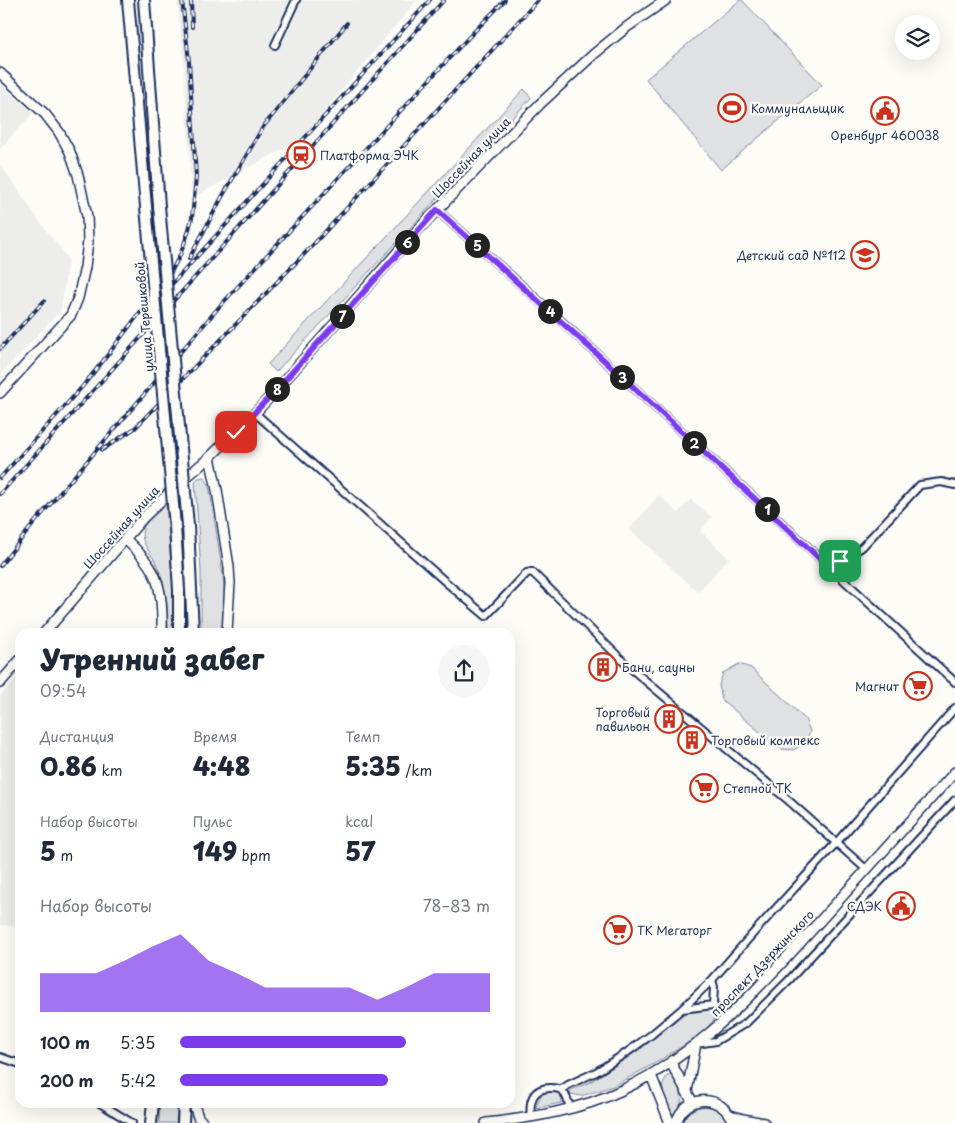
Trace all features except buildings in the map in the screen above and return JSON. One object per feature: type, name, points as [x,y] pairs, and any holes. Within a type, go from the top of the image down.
[{"type":"main road","name":"улица Терешковой","points":[[128,0],[175,526],[179,628]]},
{"type":"main road","name":"улица Терешковой","points":[[144,0],[159,206],[188,525],[193,628]]},
{"type":"main road","name":"Шоссейная улица","points":[[48,628],[126,540],[143,518],[255,413],[437,210],[540,104],[576,69],[627,28],[666,0]]},
{"type":"main road","points":[[0,73],[45,114],[59,132],[70,152],[78,175],[87,216],[88,241],[85,267],[78,298],[71,315],[0,393]]},
{"type":"main road","points":[[210,457],[217,490],[230,583],[228,628]]},
{"type":"main road","points":[[126,540],[140,552],[159,585],[162,628]]},
{"type":"main road","points":[[0,683],[15,666]]},
{"type":"main road","name":"проспект Дзержинского","points":[[486,1123],[570,1108],[622,1090],[671,1063],[726,1019],[772,974],[955,772]]},
{"type":"main road","points":[[686,1091],[696,1044]]},
{"type":"main road","points":[[671,1063],[693,1103]]},
{"type":"main road","points":[[651,1074],[670,1123]]},
{"type":"main road","points":[[676,1123],[684,1109],[699,1101],[716,1103],[724,1108],[731,1119],[764,1123]]},
{"type":"main road","points":[[151,1123],[152,1108]]},
{"type":"main road","points":[[183,1123],[184,1108]]},
{"type":"main road","points":[[195,1108],[198,1117],[203,1123]]},
{"type":"street","points":[[275,45],[296,0]]},
{"type":"street","points":[[437,210],[579,337],[955,682]]},
{"type":"street","points":[[255,413],[486,616],[527,573],[532,572],[628,666],[789,801],[867,870]]},
{"type":"street","points":[[830,568],[862,547],[920,485],[941,482],[955,485]]},
{"type":"street","points":[[561,1090],[596,1072],[652,1035],[712,980],[836,844],[955,708]]},
{"type":"street","points":[[696,1044],[716,1042],[746,1023],[789,980],[955,800]]},
{"type":"street","points":[[712,980],[714,987],[713,1005],[726,1019]]},
{"type":"street","points":[[682,1009],[713,1005]]},
{"type":"street","points":[[0,1056],[15,1062]]},
{"type":"street","points":[[531,1116],[530,1106],[535,1093],[540,1089],[556,1088],[561,1090],[566,1095],[570,1108]]},
{"type":"street","points":[[108,1108],[132,1123]]},
{"type":"shaded area","points":[[177,0],[417,0],[301,139],[192,198],[183,54]]},
{"type":"shaded area","name":"Коммунальщик","points":[[740,0],[822,85],[721,170],[646,79]]},
{"type":"shaded area","points":[[0,83],[33,113],[0,149]]},
{"type":"shaded area","points":[[524,89],[531,98],[276,372],[268,364]]},
{"type":"shaded area","points":[[0,164],[68,259],[61,310],[0,375]]},
{"type":"shaded area","points":[[204,477],[209,485],[223,575],[225,605],[222,628],[201,628],[201,571],[195,482],[198,478]]},
{"type":"shaded area","points":[[659,495],[678,513],[691,499],[712,517],[700,531],[729,558],[698,592],[629,529]]},
{"type":"shaded area","points":[[166,505],[176,628],[168,628],[163,582],[157,565],[142,537],[144,526]]},
{"type":"shaded area","points":[[739,664],[751,668],[805,719],[810,731],[806,743],[793,750],[780,749],[722,700],[719,685],[723,673]]},
{"type":"shaded area","points":[[15,680],[15,926],[0,925],[0,696]]},
{"type":"shaded area","points":[[711,1007],[716,1014],[714,1020],[704,1031],[652,1065],[613,1086],[581,1096],[571,1094],[569,1091],[590,1082],[642,1048],[675,1021],[685,1010]]},
{"type":"shaded area","points":[[672,1074],[681,1096],[680,1106],[673,1118],[661,1090],[666,1077]]},
{"type":"shaded area","points":[[551,1091],[557,1092],[561,1096],[561,1103],[536,1108],[542,1095]]},
{"type":"shaded area","points":[[705,1106],[719,1111],[728,1123],[682,1123],[690,1111]]},
{"type":"shaded area","points":[[160,1108],[178,1108],[176,1123],[159,1123]]},
{"type":"railway","points":[[0,478],[103,361],[171,272],[180,255],[192,218],[196,177],[189,61],[182,0]]},
{"type":"railway","points":[[191,0],[192,27]]},
{"type":"railway","points":[[153,305],[430,0]]},
{"type":"railway","points":[[0,494],[444,0]]},
{"type":"railway","points":[[0,566],[35,522],[219,307],[505,0]]},
{"type":"railway","points":[[102,450],[135,428],[311,247],[538,0]]},
{"type":"railway","points":[[189,259],[222,197],[263,127],[347,23]]},
{"type":"railway","points":[[0,349],[44,301]]},
{"type":"place","name":"Коммунальщик","points":[[732,108]]},
{"type":"place","name":"Оренбург 460038","points":[[885,111]]},
{"type":"place","name":"Платформа ЭЧК","points":[[301,155]]},
{"type":"place","name":"Детский сад №112","points":[[865,255]]},
{"type":"place","name":"Бани, сауны","points":[[603,667]]},
{"type":"place","name":"Магнит","points":[[918,686]]},
{"type":"place","name":"Торговый павильон","points":[[669,719]]},
{"type":"place","name":"Торговый компекс","points":[[692,740]]},
{"type":"place","name":"Степной ТК","points":[[704,788]]},
{"type":"place","name":"СДЭК","points":[[901,906]]},
{"type":"place","name":"ТК Мегаторг","points":[[618,930]]},
{"type":"route","points":[[236,432],[278,388],[437,210],[830,568],[840,561]]}]
